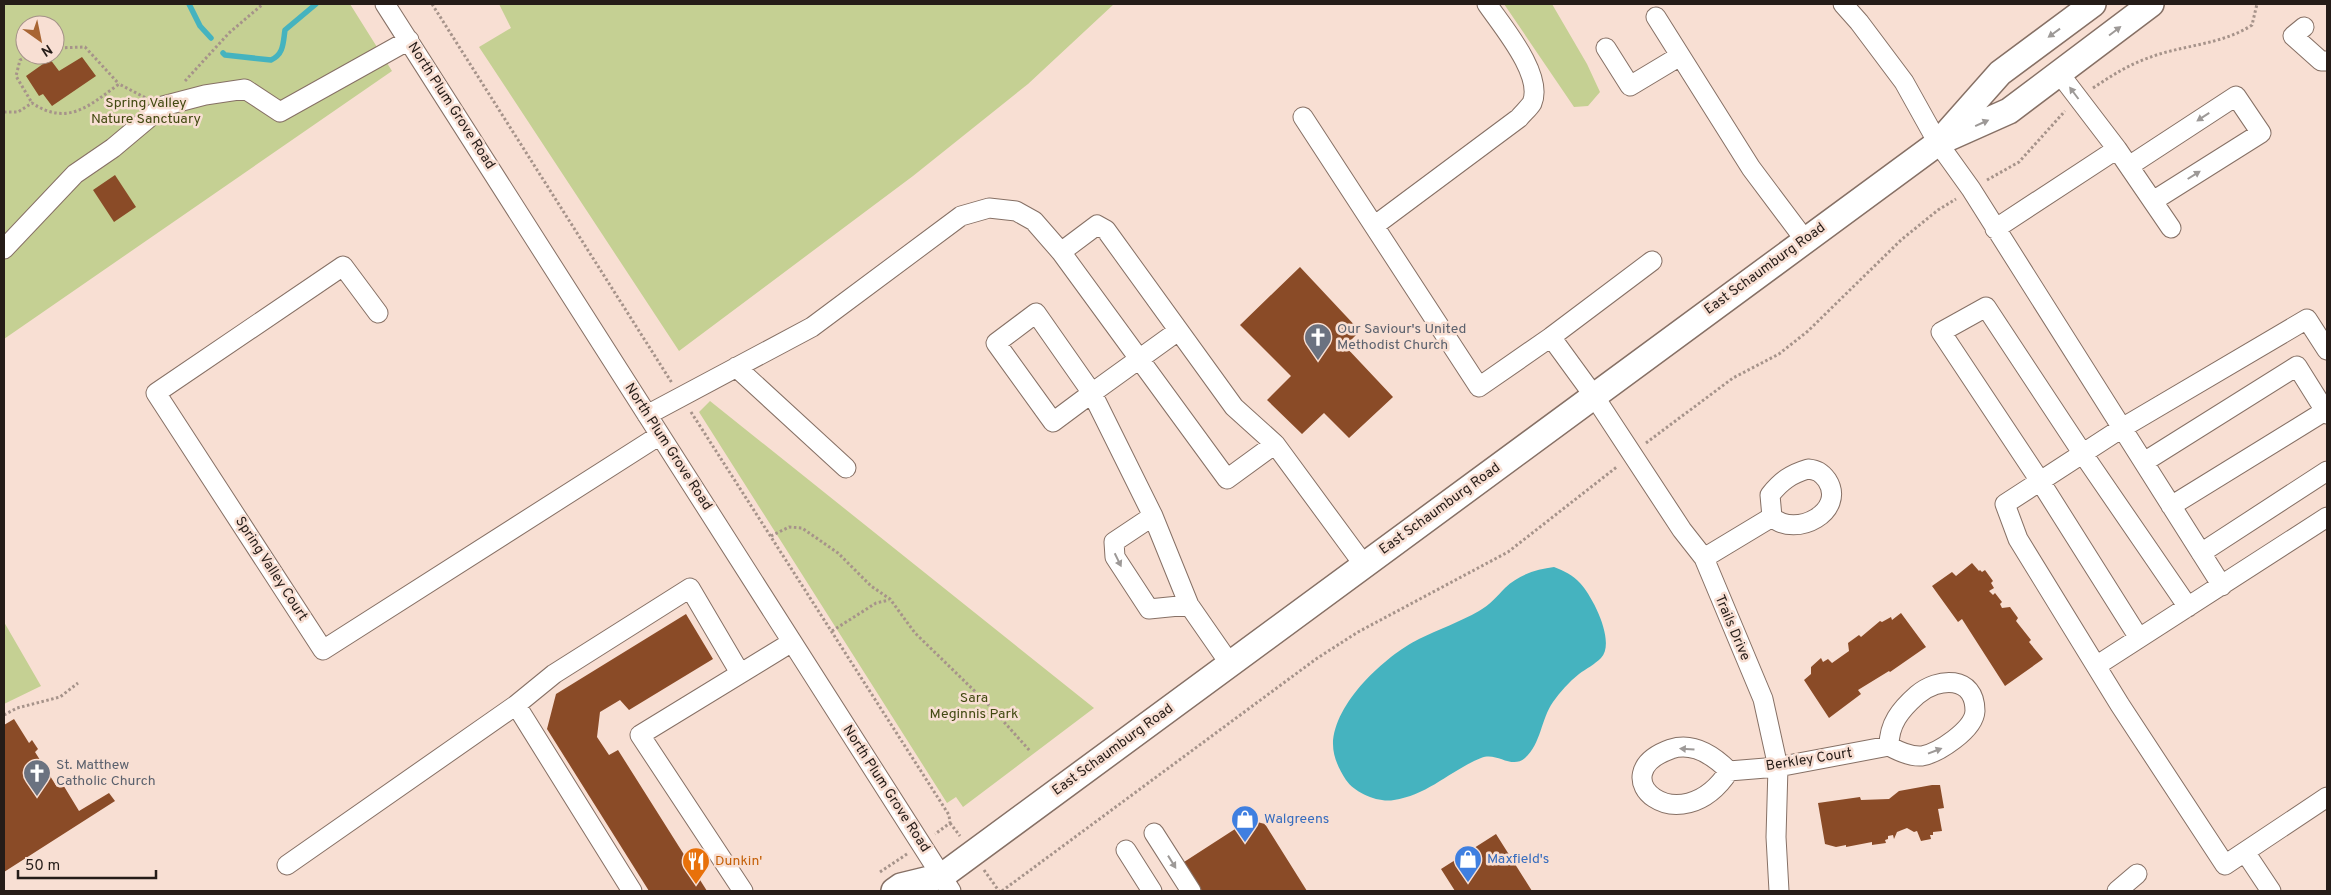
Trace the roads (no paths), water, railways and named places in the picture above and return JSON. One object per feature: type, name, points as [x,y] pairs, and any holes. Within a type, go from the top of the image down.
[{"type":"main road","name":"East Schaumburg Road","points":[[1938,143],[2000,73],[2093,4]]},
{"type":"main road","name":"East Schaumburg Road","points":[[894,891],[901,886],[942,886],[1230,664],[1805,240],[1938,143],[2009,111],[2151,4]]},
{"type":"street","name":"North Plum Grove Road","points":[[386,4],[792,642],[942,886]]},
{"type":"street","points":[[1374,226],[1519,118],[1532,103],[1534,88],[1530,70],[1487,4]]},
{"type":"street","points":[[1843,4],[1859,22],[1904,82],[1938,143],[1971,189],[2222,586]]},
{"type":"street","points":[[1656,17],[1751,168],[1805,240]]},
{"type":"street","points":[[2304,27],[2293,36],[2321,61],[2327,61]]},
{"type":"street","points":[[4,250],[75,174],[113,148],[163,106],[205,95],[245,89],[280,112],[409,40]]},
{"type":"street","points":[[1606,48],[1630,86],[1680,56]]},
{"type":"street","points":[[2059,73],[2118,149],[2171,228]]},
{"type":"street","points":[[2129,166],[2236,96],[2261,133],[2153,201]]},
{"type":"street","points":[[1303,117],[1479,387],[1551,337],[1652,261]]},
{"type":"street","points":[[1995,229],[2118,149]]},
{"type":"street","points":[[647,415],[812,327],[961,216],[989,208],[1016,211],[1034,221],[1061,252],[1227,479],[1275,444]]},
{"type":"street","points":[[1061,252],[1097,225],[1106,230],[1234,407],[1275,444],[1364,565]]},
{"type":"street","name":"Spring Valley Court","points":[[378,313],[343,266],[156,393],[323,650],[660,435]]},
{"type":"street","points":[[2139,638],[2040,481],[1941,332],[1986,307],[2083,454],[2188,607]]},
{"type":"street","points":[[1178,331],[1092,393],[1054,422],[996,343],[1036,313],[1092,393],[1154,516],[1189,606],[1230,664]]},
{"type":"street","points":[[2327,350],[2307,319],[2122,428],[2005,504],[2018,539],[2096,666],[2225,864],[2327,797]]},
{"type":"street","name":"Trails Drive","points":[[1551,337],[1594,396],[1682,530],[1704,558],[1762,699],[1778,767],[1776,837],[1779,891]]},
{"type":"street","points":[[2144,462],[2297,366],[2326,412],[2171,506]]},
{"type":"street","points":[[736,367],[846,468]]},
{"type":"street","points":[[2201,553],[2327,471]]},
{"type":"street","points":[[1154,516],[1114,542],[1115,557],[1149,609],[1189,606]]},
{"type":"street","points":[[1704,558],[1772,517]]},
{"type":"street","points":[[2096,666],[2327,517]]},
{"type":"street","points":[[287,865],[516,705],[554,674],[690,588],[740,673]]},
{"type":"street","points":[[742,891],[640,734],[792,642]]},
{"type":"street","name":"Berkley Court","points":[[1729,771],[1778,767],[1889,746],[1902,752],[1921,756],[1944,747],[1965,730],[1975,714],[1973,698],[1962,685],[1947,681],[1924,689],[1903,707],[1893,723],[1889,735],[1889,746]]},
{"type":"street","points":[[516,705],[632,891]]},
{"type":"street","points":[[1154,833],[1190,891]]},
{"type":"street","points":[[1126,850],[1152,891]]},
{"type":"street","points":[[2245,852],[2271,891]]},
{"type":"street","points":[[2117,891],[2137,874]]},
{"type":"water","points":[[1554,567],[1565,572],[1580,583],[1591,598],[1604,631],[1605,651],[1601,658],[1575,677],[1556,698],[1549,709],[1538,739],[1525,758],[1514,762],[1487,756],[1470,763],[1418,793],[1388,801],[1367,796],[1350,785],[1337,763],[1333,744],[1336,728],[1342,713],[1364,682],[1391,657],[1419,639],[1483,609],[1510,583],[1534,571]]},
{"type":"waterway","points":[[189,4],[200,26],[211,38]]},
{"type":"waterway","points":[[223,53],[225,55],[271,60],[275,58],[281,51],[285,30],[316,4]]},
{"type":"place","name":"Our Saviour's United Methodist Church","points":[[1318,361]]},
{"type":"place","name":"St. Matthew Catholic Church","points":[[37,797]]},
{"type":"place","name":"Walgreens","points":[[1245,843]]},
{"type":"place","name":"Maxfield's","points":[[1468,883]]},
{"type":"place","name":"Dunkin'","points":[[696,885]]},
{"type":"park label","name":"Spring Valley Nature Sanctuary","points":[[146,112]]},
{"type":"park label","name":"Sara Meginnis Park","points":[[974,706]]}]
